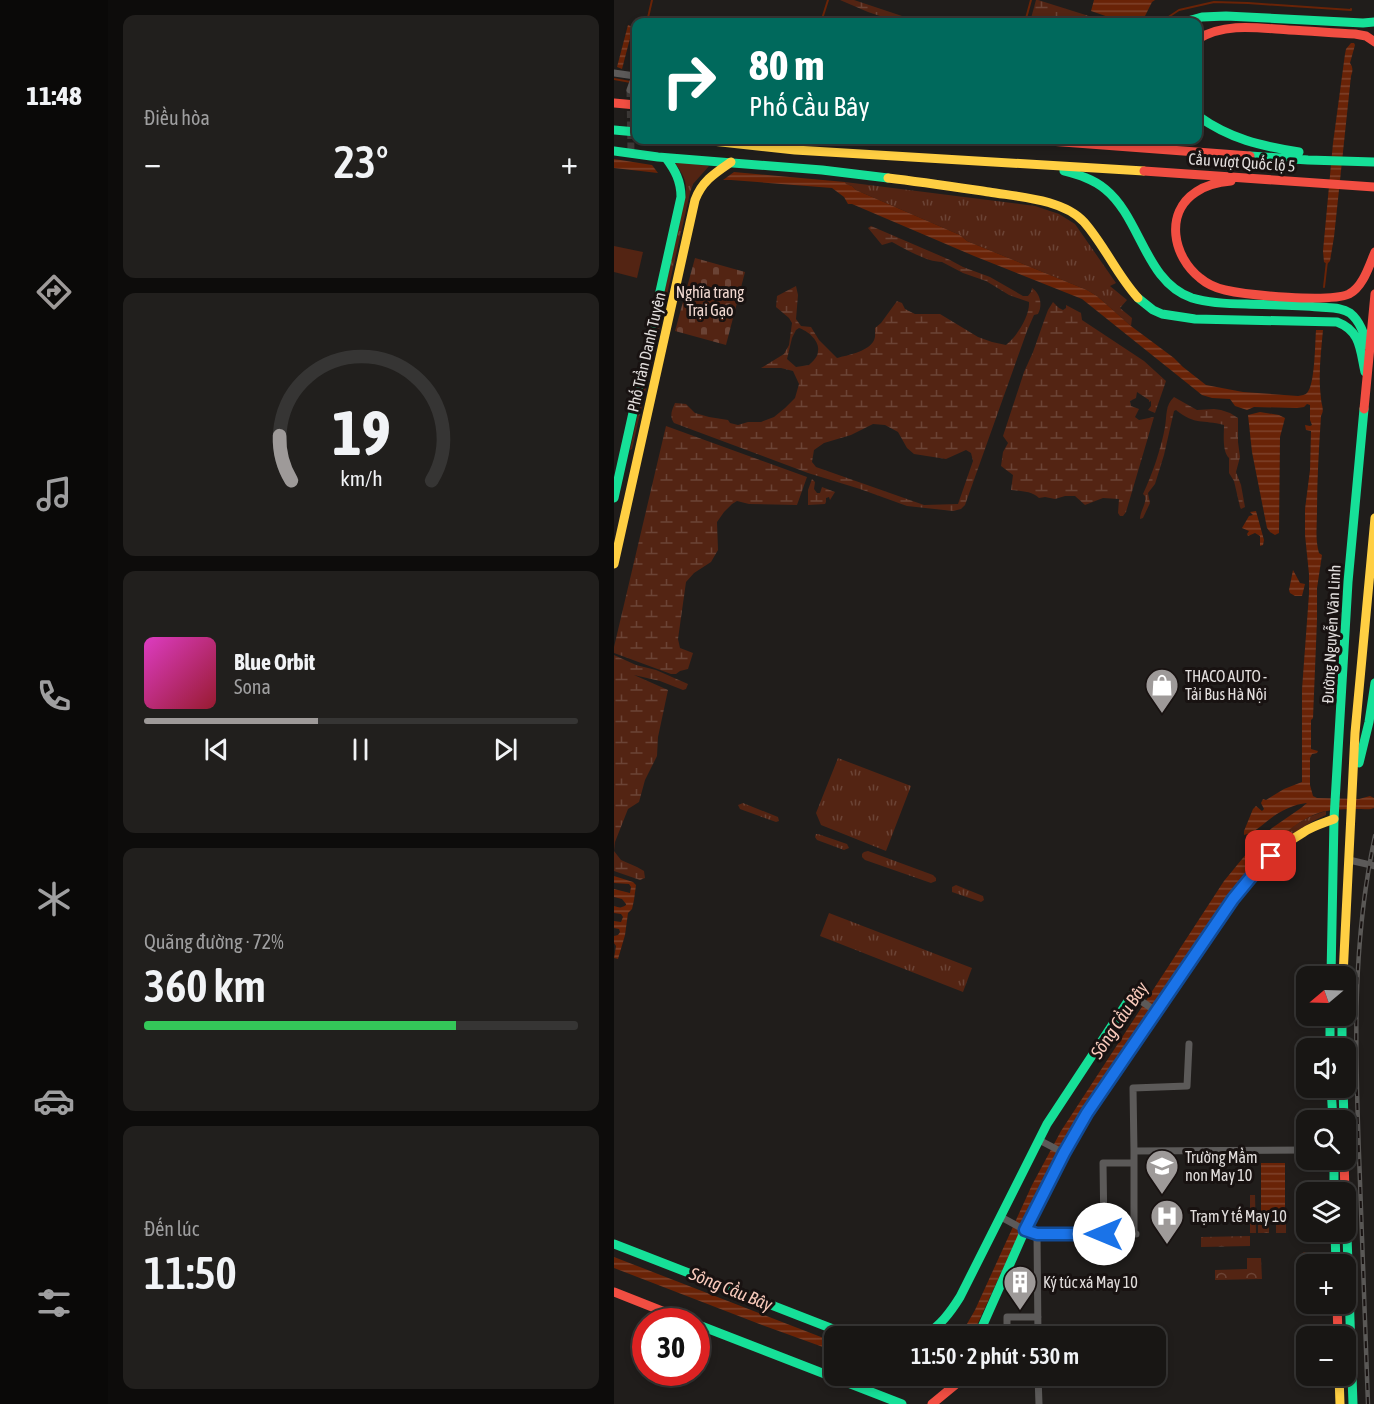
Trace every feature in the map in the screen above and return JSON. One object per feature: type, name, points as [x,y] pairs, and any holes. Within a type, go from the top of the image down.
[{"type":"main road","points":[[1198,18],[1226,16],[1374,22]]},
{"type":"main road","points":[[1202,37],[1215,30],[1249,27],[1355,34],[1366,36],[1374,42]]},
{"type":"main road","points":[[614,103],[632,105]]},
{"type":"main road","points":[[1202,119],[1211,127],[1231,137],[1263,146],[1356,161]]},
{"type":"main road","points":[[614,130],[632,132]]},
{"type":"main road","points":[[740,144],[1068,171],[1104,187],[1117,200],[1166,284],[1186,296],[1207,302],[1310,306],[1346,311],[1358,322],[1369,355]]},
{"type":"main road","name":"Cầu vượt Quốc lộ 5","points":[[1094,144],[1308,160],[1374,162]]},
{"type":"main road","points":[[614,151],[666,158],[822,170],[1041,200],[1070,211],[1083,221],[1100,243],[1126,285],[1143,303],[1163,314],[1195,319],[1310,321],[1345,324],[1357,339],[1367,379]]},
{"type":"main road","name":"Phố Trần Danh Tuyên","points":[[614,498],[681,197],[682,187],[678,175],[666,158]]},
{"type":"main road","name":"Cầu vượt Quốc lộ 5","points":[[927,158],[1374,187]]},
{"type":"main road","name":"Phố Trần Danh Tuyên","points":[[614,564],[695,200],[702,183],[731,162]]},
{"type":"main road","points":[[1307,182],[1224,181],[1210,185],[1192,195],[1182,207],[1175,228],[1174,237],[1180,257],[1197,277],[1213,286],[1248,293],[1325,297],[1345,296],[1356,288],[1370,266],[1374,252]]},
{"type":"main road","name":"Đường Nguyễn Văn Linh","points":[[1331,966],[1334,819],[1348,582],[1374,294]]},
{"type":"main road","points":[[1310,306],[1310,321]]},
{"type":"main road","points":[[616,484],[631,486]]},
{"type":"main road","name":"Đường Nguyễn Văn Linh","points":[[1344,966],[1355,733],[1374,518]]},
{"type":"main road","points":[[1368,596],[1374,569]]},
{"type":"main road","points":[[1352,790],[1369,722],[1374,683]]},
{"type":"main road","points":[[982,1326],[1025,1230],[1087,1113],[1233,899],[1256,871],[1277,851],[1297,836],[1334,819]]},
{"type":"main road","points":[[938,1326],[952,1310],[1004,1219],[1038,1140],[1061,1102],[1136,998]]},
{"type":"main road","points":[[1347,1242],[1353,1404]]},
{"type":"main road","points":[[614,1244],[825,1326]]},
{"type":"main road","points":[[614,1292],[655,1308]]},
{"type":"main road","points":[[710,1330],[885,1401],[902,1404]]},
{"type":"main road","points":[[932,1404],[954,1386]]},
{"type":"main road","points":[[1339,1386],[1340,1404]]},
{"type":"street","points":[[614,73],[632,76]]},
{"type":"street","points":[[630,90],[632,84]]},
{"type":"street","points":[[1349,860],[1374,866]]},
{"type":"street","points":[[1136,998],[1156,1011]]},
{"type":"street","points":[[1004,1219],[1037,1234],[1136,1234],[1133,1088],[1187,1086],[1189,1044]]},
{"type":"street","points":[[1038,1140],[1064,1153]]},
{"type":"street","points":[[1134,1151],[1296,1150]]},
{"type":"street","points":[[1104,1234],[1103,1163],[1134,1163]]},
{"type":"street","points":[[1037,1234],[1038,1326]]},
{"type":"street","points":[[1007,1326],[1007,1317],[1038,1317]]},
{"type":"street","points":[[1038,1386],[1039,1404]]},
{"type":"green space","points":[[840,0],[854,0],[908,18],[886,18]]},
{"type":"green space","points":[[1036,0],[1038,0],[1095,18],[1031,18]]},
{"type":"green space","points":[[674,161],[709,166],[693,184],[690,193],[630,450],[686,192],[684,179]]},
{"type":"green space","points":[[845,182],[1035,206],[1059,214],[1075,224],[1116,283],[1110,286],[1127,300],[1120,308],[1132,318],[1131,326],[1087,290],[967,241],[960,235],[856,190]]},
{"type":"green space","points":[[871,226],[990,277],[1023,296],[1028,296],[1032,288],[1040,300],[1040,311],[1034,315],[1027,331],[965,505],[961,509],[953,511],[907,506],[808,473],[674,423],[672,418],[675,403],[686,404],[695,413],[728,420],[738,425],[761,422],[774,417],[795,398],[799,384],[793,371],[781,368],[761,368],[784,354],[789,345],[792,323],[776,307],[777,296],[796,286],[798,295],[796,319],[801,326],[811,327],[819,340],[837,358],[856,353],[870,345],[875,339],[875,328],[897,301],[902,303],[905,309],[915,314],[940,314],[978,337],[992,342],[1006,345],[1018,331],[1025,319],[1029,302],[1009,295],[986,281],[942,262],[923,258],[892,242],[882,245],[868,228]],"holes":[[[799,328],[813,337],[818,351],[809,365],[796,367],[787,359],[792,338]],[[873,424],[885,425],[898,432],[907,448],[914,454],[946,459],[966,450],[971,453],[973,461],[958,504],[924,505],[816,467],[812,462],[814,450],[824,443],[851,435]]]},
{"type":"green space","points":[[614,246],[643,252],[637,278],[614,272]]},
{"type":"green space","name":"Nghĩa trang Trại Gạo","points":[[695,258],[745,272],[726,345],[675,331]]},
{"type":"green space","points":[[1053,302],[1063,310],[1066,305],[1081,313],[1082,320],[1144,361],[1166,381],[1155,413],[1148,410],[1151,401],[1149,402],[1137,392],[1136,398],[1130,401],[1131,406],[1139,409],[1135,417],[1139,420],[1154,417],[1123,516],[1118,513],[1119,499],[1103,498],[1085,505],[1075,496],[1055,499],[1039,498],[1030,493],[1011,490],[1013,475],[1001,466],[1003,452],[1008,443],[1003,436],[1024,372]]},
{"type":"green space","points":[[1174,397],[1197,410],[1221,410],[1238,418],[1240,457],[1236,472],[1245,507],[1241,509],[1240,507],[1234,481],[1229,473],[1229,458],[1224,447],[1224,425],[1194,420],[1176,410],[1155,484],[1148,493],[1150,503],[1143,518],[1140,519],[1145,501],[1143,494],[1159,453],[1168,407]]},
{"type":"green space","points":[[666,426],[807,477],[797,505],[749,504],[737,501],[724,512],[717,522],[718,550],[711,562],[694,573],[686,582],[678,639],[680,648],[693,653],[688,669],[676,674],[614,653]]},
{"type":"green space","points":[[812,479],[815,482],[814,489],[817,493],[820,493],[822,487],[835,492],[830,500],[829,497],[826,498],[825,504],[808,505],[808,490]]},
{"type":"green space","points":[[614,655],[688,684],[683,690],[660,681],[634,675],[668,690],[658,737],[657,756],[645,780],[639,802],[628,809],[615,842],[614,851]]},
{"type":"green space","points":[[838,758],[911,786],[886,851],[821,825],[816,813]]},
{"type":"green space","points":[[743,803],[778,817],[779,821],[776,822],[740,809],[738,805]]},
{"type":"green space","points":[[1326,811],[1326,815],[1300,829],[1276,847],[1158,1007],[1024,1223],[1055,1159],[1077,1121],[1242,877],[1269,847],[1290,829],[1313,815]]},
{"type":"green space","points":[[816,834],[847,844],[849,848],[844,850],[817,840]]},
{"type":"green space","points":[[614,851],[621,860],[644,871],[645,878],[640,880],[614,871]]},
{"type":"green space","points":[[868,851],[933,875],[936,881],[931,883],[865,860],[862,854]]},
{"type":"green space","points":[[956,885],[983,896],[984,900],[981,902],[952,892],[952,887]]},
{"type":"green space","points":[[829,913],[972,968],[963,992],[820,936]]},
{"type":"green space","points":[[1250,1195],[1255,1195],[1256,1233],[1250,1233]]},
{"type":"green space","points":[[1258,1219],[1269,1219],[1269,1233],[1258,1233]]},
{"type":"green space","points":[[1276,1219],[1286,1219],[1286,1233],[1276,1233]]},
{"type":"green space","points":[[1250,1236],[1250,1246],[1201,1247],[1201,1237]]},
{"type":"green space","points":[[1247,1258],[1261,1258],[1262,1279],[1215,1280],[1215,1270],[1247,1269]]},
{"type":"shaded area","points":[[1094,0],[1155,0],[1144,18],[1111,18],[1091,11]]},
{"type":"shaded area","points":[[628,25],[632,27],[632,31],[622,69],[617,67]]},
{"type":"shaded area","points":[[1351,43],[1355,45],[1350,63],[1352,71],[1334,237],[1330,261],[1327,264],[1324,262],[1323,251],[1333,143],[1345,54]]},
{"type":"shaded area","points":[[614,159],[652,165],[658,173],[614,168]]},
{"type":"shaded area","points":[[734,172],[845,182],[856,190],[960,235],[967,241],[1087,290],[1206,385],[1243,392],[1298,396],[1305,394],[1310,389],[1313,373],[1316,330],[1323,330],[1320,390],[1323,409],[1318,463],[1316,532],[1319,553],[1322,555],[1317,588],[1313,718],[1311,720],[1311,749],[1318,751],[1310,758],[1310,785],[1313,796],[1317,798],[1359,799],[1370,796],[1374,798],[1374,808],[1327,811],[1304,820],[1280,837],[1242,877],[1077,1121],[1024,1219],[977,1326],[966,1326],[1032,1185],[1061,1131],[1224,881],[1256,842],[1307,803],[1283,811],[1255,831],[1244,835],[1253,809],[1256,806],[1262,811],[1264,809],[1261,803],[1263,799],[1266,800],[1302,782],[1302,689],[1309,594],[1305,509],[1310,470],[1311,431],[1306,430],[1305,425],[1312,425],[1310,405],[1297,408],[1254,407],[1247,410],[1235,406],[1230,399],[1202,395],[1082,299],[848,204],[844,197],[832,188],[723,180]]},
{"type":"shaded area","points":[[1260,412],[1285,418],[1280,437],[1279,533],[1275,535],[1267,528],[1252,452],[1248,415]]},
{"type":"shaded area","points":[[1256,511],[1264,540],[1263,545],[1260,546],[1260,536],[1255,533],[1248,536],[1249,531],[1242,528],[1249,516],[1253,515],[1250,512]]},
{"type":"shaded area","points":[[1293,570],[1300,583],[1305,584],[1302,596],[1290,593]]},
{"type":"shaded area","points":[[614,876],[636,885],[618,959],[614,958],[616,946],[614,936],[620,932],[619,929],[614,928],[614,921],[621,922],[623,917],[621,914],[614,913],[614,906],[621,907],[626,904],[622,899],[614,897],[614,889],[630,893],[631,887],[629,884],[614,883]]},
{"type":"shaded area","points":[[1261,1163],[1285,1163],[1285,1217],[1261,1217]]},
{"type":"shaded area","name":"Sông Cầu Bây","points":[[614,1257],[824,1338],[824,1347],[762,1325],[614,1268]]},
{"type":"waterway","points":[[648,18],[652,0]]},
{"type":"waterway","points":[[822,18],[828,0]]},
{"type":"waterway","points":[[1026,18],[1031,0]]},
{"type":"waterway","points":[[1167,18],[1179,10],[1214,2],[1351,9]]},
{"type":"waterway","points":[[614,79],[632,82]]},
{"type":"waterway","points":[[1324,287],[1327,261]]},
{"type":"tunnel","points":[[630,90],[631,153]]},
{"type":"railway","points":[[1368,1404],[1356,1034],[1362,916],[1375,836]]},
{"type":"traffic: fast","points":[[1198,18],[1226,16],[1375,22]]},
{"type":"traffic: fast","points":[[1202,119],[1234,136],[1299,152]]},
{"type":"traffic: fast","points":[[614,130],[632,132]]},
{"type":"traffic: fast","points":[[614,151],[888,178]]},
{"type":"traffic: fast","points":[[1250,156],[1375,162]]},
{"type":"traffic: fast","points":[[614,498],[681,197],[677,176],[666,158]]},
{"type":"traffic: fast","points":[[1064,171],[1096,183],[1117,201],[1153,264],[1176,290],[1192,298],[1212,302],[1310,306],[1343,310],[1350,313],[1356,320],[1367,345]]},
{"type":"traffic: fast","points":[[1138,298],[1162,314],[1195,319],[1337,322],[1355,336],[1365,372]]},
{"type":"traffic: fast","points":[[1331,966],[1334,819],[1348,582],[1364,409]]},
{"type":"traffic: fast","points":[[1359,763],[1375,683]]},
{"type":"traffic: fast","points":[[982,1326],[1025,1230],[1087,1113],[1209,933]]},
{"type":"traffic: fast","points":[[937,1326],[960,1297],[1047,1124],[1132,995]]},
{"type":"traffic: fast","points":[[1330,1026],[1330,1038]]},
{"type":"traffic: fast","points":[[1342,1026],[1342,1038]]},
{"type":"traffic: fast","points":[[1332,1098],[1332,1110]]},
{"type":"traffic: fast","points":[[1343,1098],[1344,1110]]},
{"type":"traffic: fast","points":[[1334,1170],[1334,1182]]},
{"type":"traffic: fast","points":[[1335,1242],[1336,1254]]},
{"type":"traffic: fast","points":[[1347,1242],[1353,1404]]},
{"type":"traffic: fast","points":[[614,1244],[825,1326]]},
{"type":"traffic: fast","points":[[710,1329],[902,1404]]},
{"type":"traffic: slow","points":[[740,144],[795,150],[1144,171]]},
{"type":"traffic: slow","points":[[614,564],[695,200],[705,183],[731,162]]},
{"type":"traffic: slow","points":[[888,178],[1040,200],[1065,208],[1084,222],[1138,298]]},
{"type":"traffic: slow","points":[[1343,966],[1355,733],[1375,518]]},
{"type":"traffic: slow","points":[[1209,933],[1263,864],[1307,830],[1334,819]]},
{"type":"traffic: slow","points":[[1339,1386],[1340,1404]]},
{"type":"traffic: jam","points":[[1202,37],[1219,30],[1254,27],[1355,34],[1366,36],[1375,42]]},
{"type":"traffic: jam","points":[[614,103],[632,105]]},
{"type":"traffic: jam","points":[[1090,144],[1250,156]]},
{"type":"traffic: jam","points":[[1144,171],[1375,187]]},
{"type":"traffic: jam","points":[[1231,181],[1213,184],[1196,192],[1179,211],[1176,223],[1178,247],[1183,259],[1200,278],[1212,286],[1269,296],[1339,297],[1354,291],[1365,276],[1375,252]]},
{"type":"traffic: jam","points":[[1364,409],[1375,294]]},
{"type":"traffic: jam","points":[[1344,1170],[1345,1182]]},
{"type":"traffic: jam","points":[[614,1292],[655,1308]]},
{"type":"traffic: jam","points":[[1337,1314],[1338,1326]]},
{"type":"traffic: jam","points":[[932,1404],[954,1386]]},
{"type":"place","name":"THACO AUTO - Tải Bus Hà Nội","points":[[1162,714]]},
{"type":"place","name":"Trường Mầm non May 10","points":[[1162,1195]]},
{"type":"place","name":"Trạm Y tế May 10","points":[[1167,1245]]},
{"type":"place","name":"Ký túc xá May 10","points":[[1020,1311]]},
{"type":"route","points":[[1104,1234],[1037,1234],[1025,1230],[1087,1113],[1233,899],[1271,856]]}]
